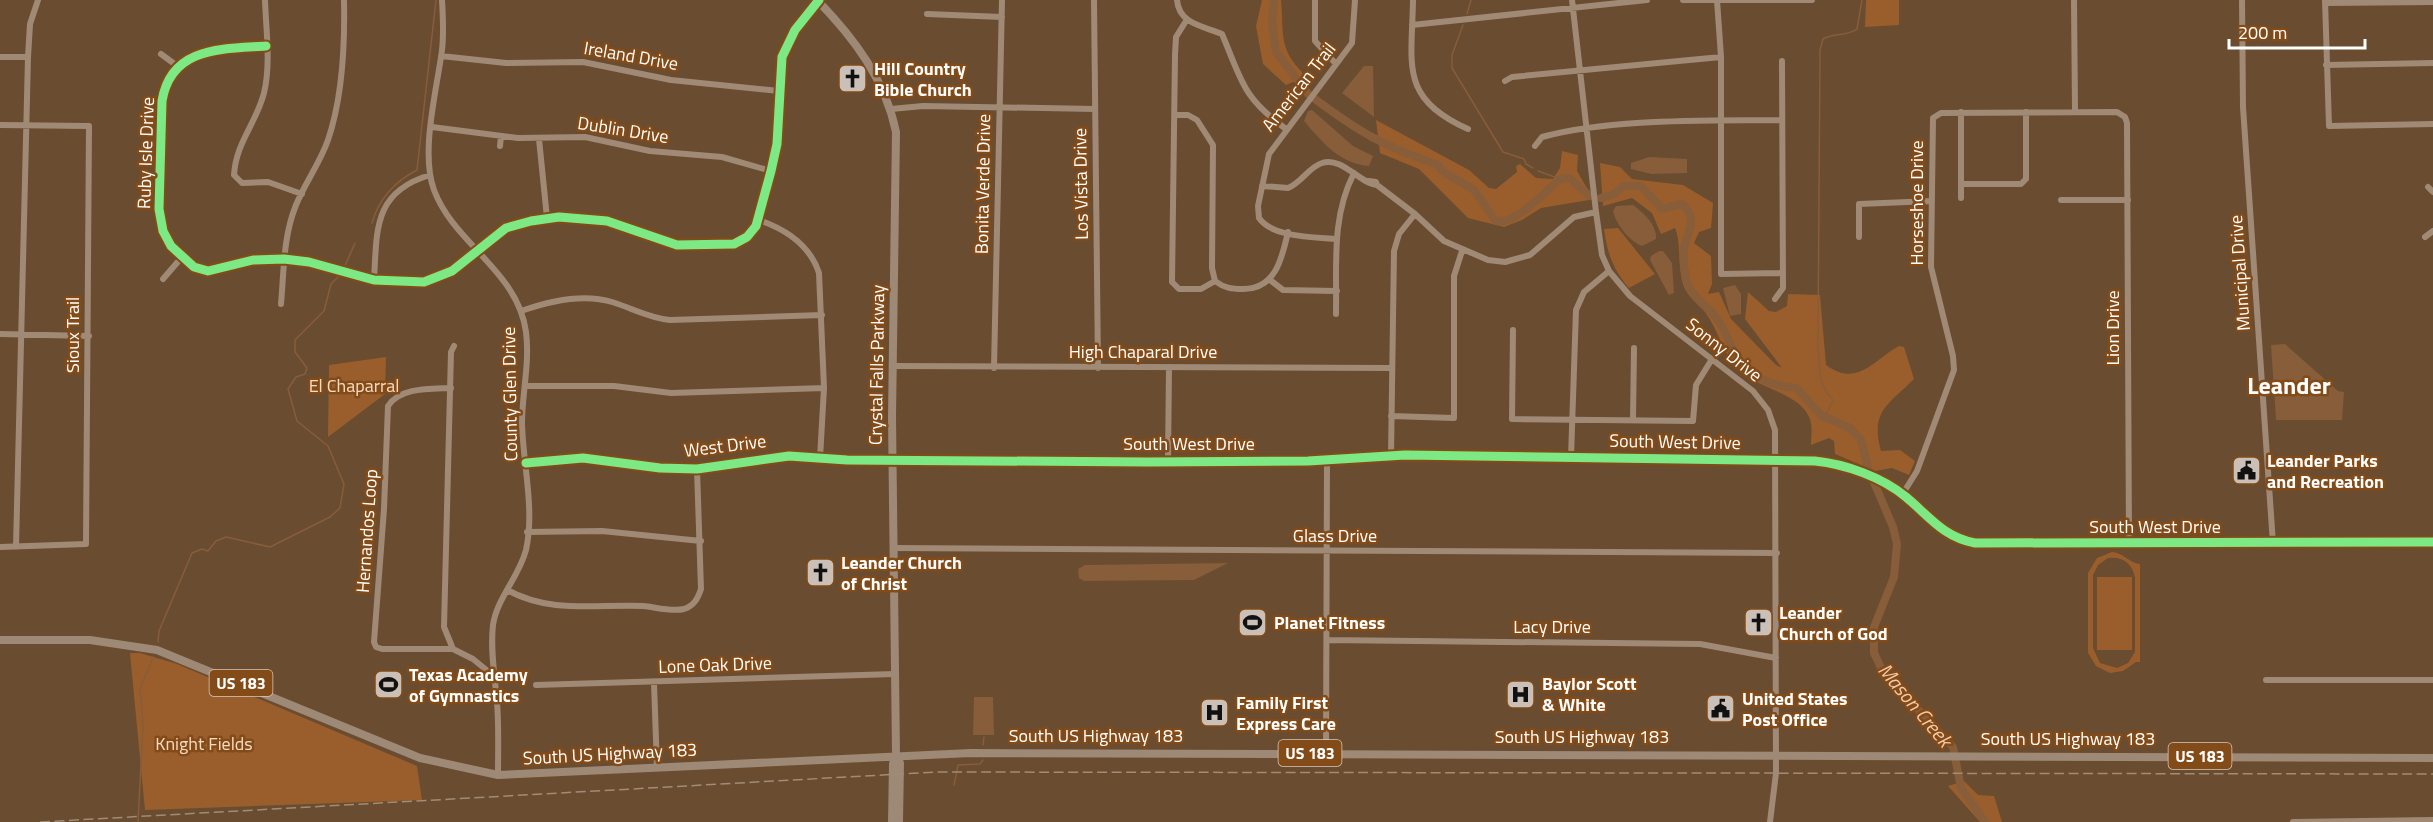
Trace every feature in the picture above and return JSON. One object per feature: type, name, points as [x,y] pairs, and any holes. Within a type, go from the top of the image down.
[{"type":"main road","name":"Crystal Falls Parkway","points":[[818,0],[868,61],[884,88],[891,109],[897,161],[893,459],[896,754]]},
{"type":"main road","name":"South US Highway 183","points":[[0,640],[90,640],[157,650],[420,758],[441,765],[498,775],[896,754],[1326,753],[2433,758]]},
{"type":"main road","points":[[892,822],[893,764],[896,754]]},
{"type":"main road","points":[[896,754],[901,773],[899,822]]},
{"type":"street","points":[[0,547],[16,547],[28,57],[30,24],[38,0]]},
{"type":"street","points":[[265,0],[267,72],[264,93],[238,149],[234,175],[242,183],[268,182],[302,194]]},
{"type":"street","points":[[281,304],[284,259],[291,219],[320,162],[331,130],[344,57],[344,0]]},
{"type":"street","name":"County Glen Drive","points":[[442,0],[441,56],[432,127],[430,176],[447,215],[505,281],[521,311],[527,335],[526,386],[522,422],[526,463],[527,532],[523,558],[494,623],[498,775]]},
{"type":"street","points":[[163,279],[182,257],[194,267],[208,271],[253,260],[284,259],[309,262],[374,280],[406,283],[430,281],[452,271],[506,228],[547,218],[598,219],[659,240],[695,246],[739,243],[750,234],[759,220],[771,171],[777,144],[782,57],[788,43],[818,0]]},
{"type":"street","name":"Bonita Verde Drive","points":[[994,368],[1002,0]]},
{"type":"street","name":"Los Vista Drive","points":[[1094,0],[1098,368]]},
{"type":"street","points":[[1177,0],[1177,8],[1186,21],[1222,34],[1239,80],[1257,105],[1286,129]]},
{"type":"street","points":[[1315,0],[1315,41],[1336,64]]},
{"type":"street","name":"American Trail","points":[[1336,238],[1288,232],[1268,226],[1259,218],[1258,206],[1269,154],[1354,40],[1355,0]]},
{"type":"street","points":[[1413,0],[1413,77],[1419,93],[1433,110],[1468,129]]},
{"type":"street","name":"Sonny Drive","points":[[1572,0],[1596,212],[1602,255],[1609,271],[1630,296],[1753,391],[1768,410],[1775,430],[1777,461],[1776,755],[1775,789],[1770,822]]},
{"type":"street","points":[[1412,25],[1647,0]]},
{"type":"street","points":[[1683,0],[1812,0]]},
{"type":"street","points":[[1961,198],[1961,112],[2075,111],[2074,0]]},
{"type":"street","name":"Municipal Drive","points":[[2242,0],[2243,107],[2273,544]]},
{"type":"street","points":[[1717,1],[1721,57],[1721,274],[1783,273]]},
{"type":"street","points":[[2433,2],[2325,2],[2329,126],[2433,124]]},
{"type":"street","points":[[927,14],[1002,17]]},
{"type":"street","points":[[1186,21],[1176,37],[1172,282],[1179,289],[1198,289],[1215,281]]},
{"type":"street","name":"Ruby Isle Drive","points":[[182,257],[165,236],[159,209],[162,101],[166,86],[189,58],[207,50],[266,46]]},
{"type":"street","points":[[161,54],[180,68]]},
{"type":"street","name":"Ireland Drive","points":[[441,56],[506,63],[583,62],[671,80],[779,91]]},
{"type":"street","points":[[0,57],[28,57]]},
{"type":"street","points":[[1505,81],[1512,77],[1721,57]]},
{"type":"street","points":[[1775,299],[1783,288],[1782,61]]},
{"type":"street","points":[[2326,64],[2433,63]]},
{"type":"street","points":[[891,109],[914,106],[1095,109]]},
{"type":"street","name":"Lion Drive","points":[[2075,111],[2121,113],[2127,123],[2129,544]]},
{"type":"street","name":"Horseshoe Drive","points":[[1902,495],[1917,471],[1954,370],[1952,349],[1932,273],[1933,122],[1935,115],[1961,112]]},
{"type":"street","points":[[1961,184],[2021,184],[2026,179],[2026,112]]},
{"type":"street","points":[[1175,115],[1188,115],[1197,120],[1214,145],[1212,272],[1215,281],[1228,288],[1251,289],[1262,286],[1270,280],[1282,258],[1288,232]]},
{"type":"street","points":[[1536,146],[1542,137],[1588,130],[1721,121],[1781,120]]},
{"type":"street","points":[[0,125],[26,126]]},
{"type":"street","name":"Sioux Trail","points":[[16,547],[86,544],[89,126],[26,126]]},
{"type":"street","name":"Dublin Drive","points":[[432,127],[539,139],[585,136],[650,151],[722,158],[771,171]]},
{"type":"street","points":[[500,146],[501,136]]},
{"type":"street","points":[[539,139],[547,218]]},
{"type":"street","points":[[1262,186],[1288,188],[1324,162],[1335,163],[1369,181],[1374,181],[1444,242],[1488,260],[1504,262],[1530,255],[1574,218],[1596,212]]},
{"type":"street","points":[[1336,314],[1336,238],[1342,197],[1354,174]]},
{"type":"street","points":[[374,280],[377,226],[383,209],[399,190],[430,176]]},
{"type":"street","points":[[2061,200],[2128,200]]},
{"type":"street","points":[[1859,237],[1859,204],[1932,201]]},
{"type":"street","points":[[1391,456],[1394,251],[1402,230],[1414,214]]},
{"type":"street","points":[[759,220],[786,233],[809,253],[821,282],[824,388],[820,458]]},
{"type":"street","points":[[1391,416],[1454,418],[1454,276],[1462,251]]},
{"type":"street","points":[[1571,457],[1576,310],[1584,292],[1609,271]]},
{"type":"street","points":[[1270,280],[1286,290],[1337,291]]},
{"type":"street","points":[[521,311],[551,302],[586,299],[610,301],[648,316],[670,320],[822,315]]},
{"type":"street","points":[[1513,330],[1512,419],[1693,421],[1696,385],[1712,358]]},
{"type":"street","points":[[0,334],[88,336]]},
{"type":"street","points":[[454,346],[451,352],[444,621],[447,637],[453,649],[473,659],[495,677]]},
{"type":"street","points":[[1633,420],[1634,348]]},
{"type":"street","name":"High Chaparal Drive","points":[[894,366],[1392,368]]},
{"type":"street","points":[[1168,461],[1169,367]]},
{"type":"street","points":[[526,386],[614,386],[670,393],[824,388]]},
{"type":"street","name":"Hernandos Loop","points":[[451,388],[413,391],[395,398],[388,406],[384,509],[374,642],[376,647],[382,650],[453,649]]},
{"type":"street","name":"South West Drive","points":[[893,459],[1168,461],[1327,460],[1391,456],[1824,462],[1852,469],[1879,482],[1902,495],[1939,528],[1965,541],[1991,544],[2433,542]]},
{"type":"street","name":"West Drive","points":[[526,463],[583,458],[660,468],[697,469],[780,457],[893,459]]},
{"type":"street","points":[[1326,753],[1327,460]]},
{"type":"street","points":[[507,590],[535,602],[560,607],[639,606],[682,609],[694,602],[699,594],[700,541],[697,469]]},
{"type":"street","points":[[527,532],[611,532],[675,541],[700,541]]},
{"type":"street","name":"Glass Drive","points":[[893,548],[1777,553]]},
{"type":"street","name":"Lacy Drive","points":[[1327,640],[1700,644],[1776,658]]},
{"type":"street","name":"Lone Oak Drive","points":[[536,685],[895,674]]},
{"type":"street","points":[[2266,680],[2433,680]]},
{"type":"street","points":[[654,683],[657,768]]},
{"type":"street","points":[[2293,821],[2433,820]]},
{"type":"green space","points":[[1262,0],[1281,0],[1286,47],[1294,63],[1302,72],[1302,78],[1286,85],[1263,64],[1256,26]]},
{"type":"green space","points":[[1866,0],[1899,0],[1899,25],[1865,27]]},
{"type":"green space","points":[[1376,120],[1469,170],[1489,188],[1496,189],[1517,172],[1516,166],[1520,164],[1536,178],[1553,179],[1560,168],[1562,151],[1578,155],[1577,171],[1588,190],[1589,200],[1541,208],[1522,220],[1504,227],[1468,218],[1419,169],[1380,153]]},
{"type":"green space","points":[[1600,163],[1620,167],[1632,179],[1683,185],[1713,203],[1711,228],[1699,232],[1694,243],[1711,256],[1712,284],[1708,294],[1719,292],[1731,319],[1776,365],[1782,368],[1745,319],[1748,292],[1769,311],[1776,312],[1787,306],[1788,294],[1820,295],[1826,365],[1837,371],[1847,374],[1856,373],[1899,346],[1904,347],[1914,379],[1884,410],[1880,417],[1878,437],[1881,451],[1900,450],[1915,461],[1909,475],[1892,468],[1875,471],[1835,454],[1834,441],[1829,438],[1811,445],[1811,423],[1803,408],[1785,395],[1751,379],[1734,365],[1705,312],[1686,291],[1682,280],[1675,228],[1661,234],[1652,213],[1632,198],[1603,206]]},
{"type":"green space","points":[[1618,228],[1655,274],[1629,288],[1615,267],[1605,237],[1604,229]]},
{"type":"green space","name":"El Chaparral","points":[[386,357],[385,394],[328,437],[329,365]]},
{"type":"green space","points":[[2112,552],[2140,564],[2140,662],[2136,662],[2123,671],[2110,673],[2096,666],[2088,653],[2088,573],[2097,558]],"holes":[[[2108,558],[2122,559],[2129,564],[2135,577],[2135,652],[2128,663],[2117,668],[2100,663],[2093,648],[2093,575],[2098,565]]]},
{"type":"green space","points":[[2097,577],[2132,577],[2132,650],[2097,650]]},
{"type":"green space","name":"Knight Fields","points":[[130,653],[140,653],[177,664],[417,766],[422,800],[145,810]]},
{"type":"green space","points":[[1964,781],[1978,795],[1994,796],[2002,822],[1980,822],[1948,786]]},
{"type":"shaded area","points":[[1364,66],[1373,66],[1374,117],[1342,93]]},
{"type":"shaded area","points":[[1312,110],[1353,146],[1373,156],[1369,166],[1349,161],[1332,151],[1304,121],[1308,111]]},
{"type":"shaded area","points":[[1649,157],[1687,159],[1687,173],[1651,174],[1631,169],[1631,163]]},
{"type":"shaded area","points":[[1633,205],[1649,220],[1656,234],[1656,239],[1642,246],[1624,232],[1613,211],[1616,206]]},
{"type":"shaded area","points":[[1663,251],[1672,263],[1674,293],[1669,295],[1650,260],[1651,256]]},
{"type":"shaded area","points":[[1735,285],[1741,294],[1741,314],[1730,316],[1723,288]]},
{"type":"shaded area","points":[[2285,344],[2338,391],[2344,392],[2342,420],[2276,420],[2271,345]]},
{"type":"shaded area","points":[[1228,563],[1194,580],[1084,581],[1079,578],[1078,569],[1085,565]]},
{"type":"shaded area","points":[[974,697],[993,697],[994,735],[973,735]]},
{"type":"waterway","points":[[372,223],[388,192],[394,185],[417,170],[436,0]]},
{"type":"waterway","name":"Mason Creek","points":[[1274,0],[1272,23],[1276,52],[1308,94]]},
{"type":"waterway","points":[[1467,14],[1471,0]]},
{"type":"waterway","points":[[1825,417],[1833,400],[1826,392],[1820,376],[1818,344],[1820,50],[1823,39],[1857,29],[1862,0]]},
{"type":"waterway","points":[[1463,25],[1452,55],[1452,68],[1503,152],[1524,159],[1526,164],[1533,168]]},
{"type":"waterway","name":"Mason Creek","points":[[1315,99],[1373,138],[1438,165],[1442,171],[1474,190],[1496,221],[1503,221],[1520,213],[1560,179],[1569,178],[1590,196]]},
{"type":"waterway","points":[[1538,171],[1560,179]]},
{"type":"waterway","name":"Mason Creek","points":[[1601,198],[1613,195],[1623,186],[1641,186],[1662,209],[1682,204],[1691,217],[1691,226],[1683,253],[1687,282],[1694,295],[1721,324],[1740,362],[1753,375],[1761,379],[1796,388],[1822,416],[1850,428],[1861,440],[1868,468],[1893,527],[1897,544],[1894,577],[1874,627],[1874,653],[1883,672],[1953,747],[1961,788],[1985,822]]},
{"type":"waterway","points":[[345,266],[355,243]]},
{"type":"waterway","points":[[158,642],[159,631],[192,553],[202,549],[208,551],[216,541],[226,537],[270,547],[330,517],[340,508],[344,484],[328,446],[297,421],[288,389],[296,377],[305,374],[307,368],[295,352],[295,340],[324,311],[331,284],[339,276]]},
{"type":"waterway","points":[[138,822],[143,725],[140,689],[153,657]]},
{"type":"waterway","points":[[983,745],[984,737]]},
{"type":"waterway","points":[[954,785],[958,765],[980,764],[983,760]]},
{"type":"railway","points":[[40,822],[936,772],[2433,774]]},
{"type":"cycle path","points":[[266,46],[233,48],[201,54],[188,60],[176,70],[167,83],[162,101],[159,209],[163,231],[171,246],[194,267],[208,271],[253,260],[284,259],[309,262],[374,280],[424,282],[452,271],[506,228],[559,217],[607,221],[677,245],[734,244],[747,237],[756,226],[777,144],[782,57],[795,30],[819,0]]},
{"type":"cycle path","points":[[526,463],[583,458],[660,468],[697,469],[789,456],[847,460],[1148,462],[1308,461],[1405,455],[1815,461],[1851,468],[1886,483],[1945,531],[1975,543],[2433,542]]},
{"type":"place","name":"Hill Country Bible Church","points":[[853,79]]},
{"type":"place","name":"Leander Parks and Recreation","points":[[2246,471]]},
{"type":"place","name":"Leander Church of Christ","points":[[820,573]]},
{"type":"place","name":"Planet Fitness","points":[[1253,623]]},
{"type":"place","name":"Leander Church of God","points":[[1758,623]]},
{"type":"place","name":"Texas Academy of Gymnastics","points":[[388,685]]},
{"type":"place","name":"Baylor Scott & White","points":[[1521,694]]},
{"type":"place","name":"United States Post Office","points":[[1721,709]]},
{"type":"place","name":"Family First Express Care","points":[[1215,713]]},
{"type":"district","name":"Leander","points":[[2289,386]]}]
